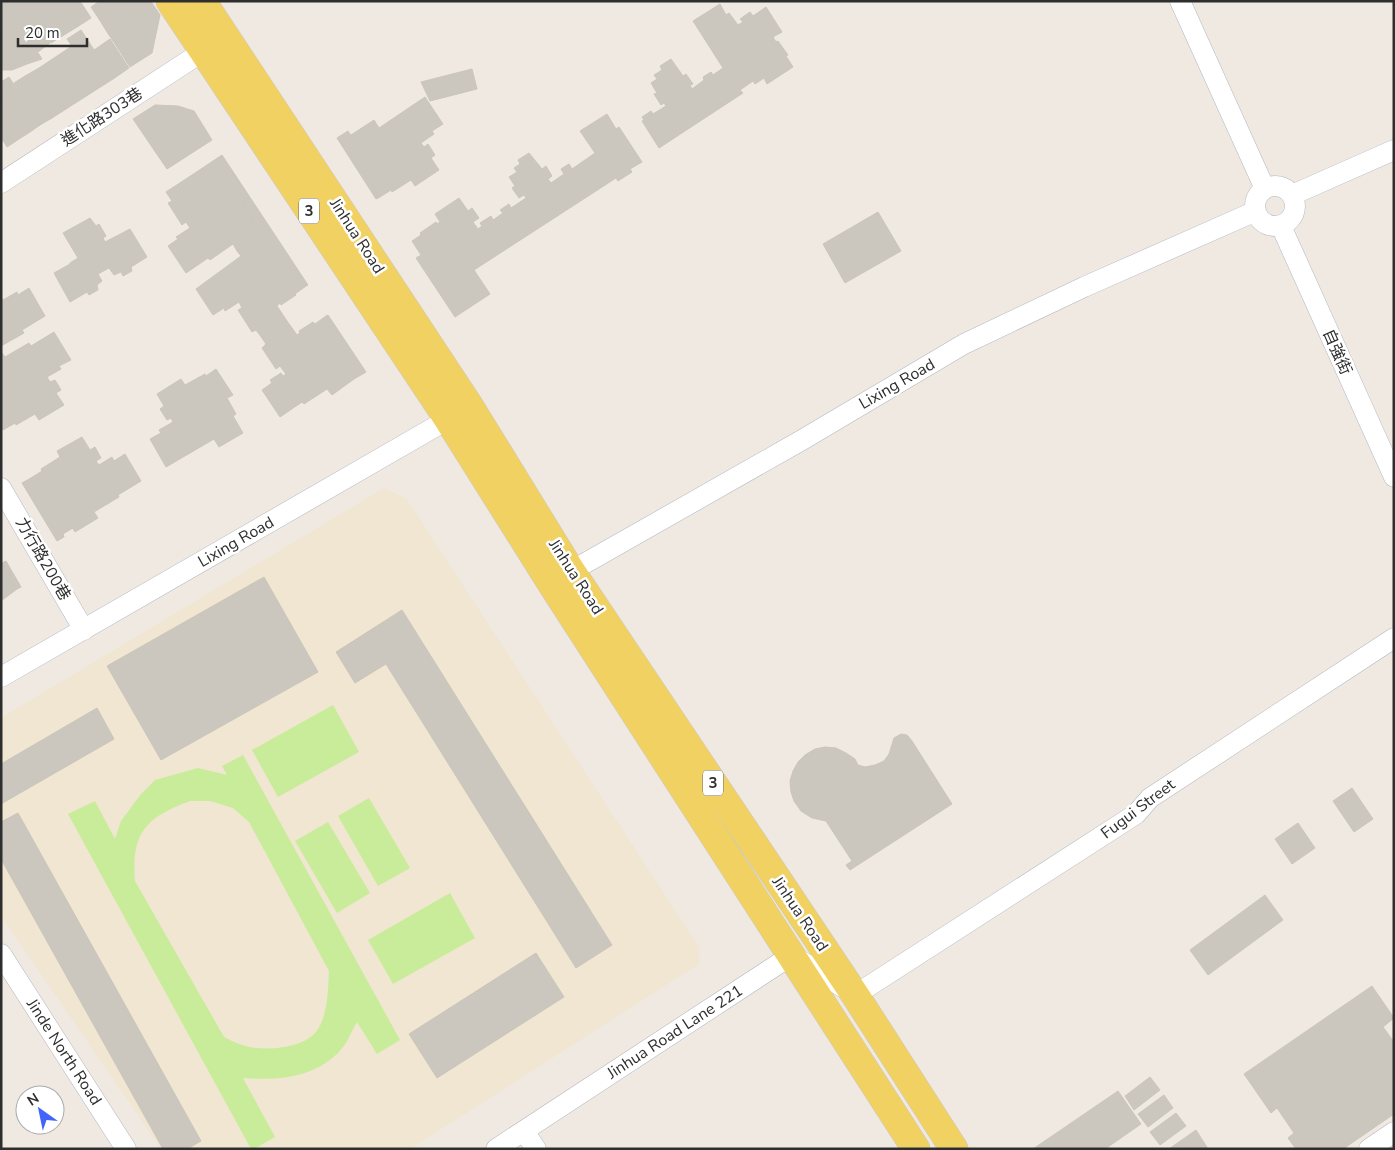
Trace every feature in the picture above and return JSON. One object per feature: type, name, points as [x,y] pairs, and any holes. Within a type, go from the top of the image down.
[{"type":"main road","name":"Jinhua Road","points":[[170,1],[202,52],[459,413]]},
{"type":"main road","name":"Jinhua Road","points":[[202,1],[561,577],[792,955],[916,1149]]},
{"type":"main road","name":"Jinhua Road","points":[[561,577],[855,995],[954,1149]]},
{"type":"street","points":[[1180,1],[1265,189]]},
{"type":"street","name":"進化路303巷","points":[[1,183],[202,52]]},
{"type":"street","points":[[1292,195],[1394,150]]},
{"type":"street","points":[[1272,186],[1280,186],[1292,195],[1296,210],[1288,222],[1281,226],[1273,226],[1265,224],[1259,218],[1256,211],[1256,202],[1259,195],[1265,189],[1272,186]]},
{"type":"street","name":"Lixing Road","points":[[561,577],[802,440],[964,344],[1084,287],[1256,211]]},
{"type":"street","name":"自強街","points":[[1281,226],[1394,477]]},
{"type":"street","name":"Lixing Road","points":[[1,677],[459,413]]},
{"type":"street","name":"力行路200巷","points":[[1,488],[84,630]]},
{"type":"street","name":"Fugui Street","points":[[855,995],[1136,814],[1150,798],[1394,638]]},
{"type":"street","name":"Jinde North Road","points":[[1,954],[126,1149]]},
{"type":"street","points":[[792,955],[855,995]]},
{"type":"street","name":"Jinhua Road Lane 221","points":[[496,1149],[792,955]]},
{"type":"street","points":[[524,1131],[536,1149]]},
{"type":"shaded area","points":[[384,488],[406,498],[699,947],[699,964],[410,1149],[161,1149],[1,916],[1,718]]},
{"type":"green space","points":[[333,705],[359,752],[278,797],[252,750]]},
{"type":"green space","points":[[243,755],[400,1040],[377,1054],[357,1022],[346,1043],[336,1054],[313,1070],[271,1079],[243,1078],[275,1137],[254,1149],[251,1149],[68,814],[95,801],[115,839],[121,821],[141,794],[155,780],[198,768],[227,775],[222,766]],"holes":[[[190,801],[210,801],[233,808],[249,822],[329,971],[327,1003],[323,1019],[316,1032],[310,1038],[301,1042],[281,1048],[260,1048],[242,1045],[224,1037],[135,881],[134,864],[136,850],[144,829],[152,821],[175,807]]]},
{"type":"green space","points":[[369,798],[410,868],[378,886],[338,816]]},
{"type":"green space","points":[[328,822],[370,893],[337,913],[295,841]]},
{"type":"green space","points":[[450,893],[475,938],[393,984],[368,940]]},
{"type":"building","points":[[1,1],[4,1],[42,59],[27,64],[1,24]]},
{"type":"building","points":[[4,1],[23,1],[50,43],[38,52]]},
{"type":"building","points":[[23,1],[41,1],[64,35],[51,43]]},
{"type":"building","points":[[41,1],[61,1],[77,27],[64,35]]},
{"type":"building","points":[[61,1],[80,1],[91,18],[77,27]]},
{"type":"building","points":[[100,1],[127,1],[99,19],[91,7]]},
{"type":"building","points":[[127,1],[151,1],[152,3],[107,32],[99,19]]},
{"type":"building","points":[[152,3],[160,15],[115,44],[107,32]]},
{"type":"building","points":[[720,4],[726,15],[729,13],[738,25],[743,22],[740,19],[750,12],[753,16],[766,7],[782,32],[773,37],[788,55],[786,56],[793,67],[767,84],[764,78],[755,84],[753,81],[740,90],[743,93],[659,148],[642,121],[644,120],[642,117],[651,111],[653,114],[666,106],[664,103],[661,105],[654,94],[657,93],[651,83],[657,79],[654,75],[662,70],[660,66],[671,59],[683,76],[686,74],[693,84],[690,85],[692,89],[704,80],[703,77],[711,72],[713,75],[723,68],[693,21]]},
{"type":"building","points":[[160,15],[152,53],[130,67],[115,44]]},
{"type":"building","points":[[1,24],[27,64],[12,70],[1,55]]},
{"type":"building","points":[[81,30],[113,79],[66,109],[39,68],[72,46],[67,39]]},
{"type":"building","points":[[110,39],[129,68],[113,79],[94,50]]},
{"type":"building","points":[[1,55],[12,70],[1,70]]},
{"type":"building","points":[[39,68],[66,109],[52,118],[25,76]]},
{"type":"building","points":[[472,69],[477,89],[430,101],[421,82]]},
{"type":"building","points":[[25,76],[52,118],[40,125],[14,83]]},
{"type":"building","points":[[9,77],[40,125],[30,132],[1,88],[1,82]]},
{"type":"building","points":[[1,88],[30,132],[19,139],[1,111]]},
{"type":"building","points":[[425,97],[443,124],[432,131],[434,134],[421,143],[424,147],[428,144],[435,155],[431,158],[439,170],[415,186],[411,180],[380,197],[364,172],[369,169],[359,153],[362,152],[351,135],[374,120],[379,128]]},
{"type":"building","points":[[155,105],[178,106],[194,111],[212,140],[167,169],[133,119]]},
{"type":"building","points":[[1,111],[19,139],[7,147],[1,137]]},
{"type":"building","points":[[607,114],[616,129],[619,127],[642,162],[630,169],[632,172],[618,181],[616,178],[474,270],[490,294],[455,317],[416,258],[421,255],[412,241],[436,222],[437,224],[440,222],[435,214],[459,198],[468,211],[472,208],[479,218],[473,222],[478,229],[482,226],[480,223],[491,216],[493,220],[503,213],[500,210],[509,204],[511,208],[526,198],[524,195],[519,198],[512,188],[515,186],[509,177],[517,172],[514,168],[520,164],[518,160],[529,153],[542,169],[546,166],[552,176],[548,179],[551,183],[564,174],[561,169],[569,164],[572,169],[595,153],[580,131]]},
{"type":"building","points":[[348,131],[362,152],[359,153],[369,169],[364,172],[380,197],[376,199],[337,138]]},
{"type":"building","points":[[222,155],[308,285],[306,286],[289,261],[284,265],[274,250],[270,252],[249,219],[252,217],[242,201],[248,197],[231,172],[220,180],[219,178],[202,192],[192,175]]},
{"type":"building","points":[[231,172],[248,197],[242,201],[252,217],[249,219],[260,236],[237,251],[233,244],[210,260],[208,258],[186,273],[168,246],[178,239],[176,237],[190,228],[186,222],[182,225],[168,203],[172,201],[166,192],[192,175],[202,192],[219,178],[220,180]]},
{"type":"building","points":[[878,212],[901,251],[845,283],[823,244]]},
{"type":"building","points":[[90,218],[96,226],[99,224],[106,236],[103,238],[105,242],[130,229],[147,257],[131,267],[132,271],[123,276],[121,272],[114,275],[109,268],[98,274],[102,281],[97,285],[98,290],[89,295],[87,292],[70,302],[54,273],[78,258],[63,233]]},
{"type":"building","points":[[260,236],[270,252],[274,250],[284,265],[289,261],[306,286],[296,295],[277,306],[287,321],[262,338],[256,330],[252,332],[238,310],[242,308],[239,302],[225,311],[224,308],[213,315],[196,289],[241,256],[237,251]]},
{"type":"building","points":[[29,288],[45,316],[22,330],[24,333],[1,346],[1,297],[3,300],[17,292],[18,295]]},
{"type":"building","points":[[328,315],[366,372],[354,379],[343,363],[346,361],[337,346],[342,341],[326,316]]},
{"type":"building","points":[[326,316],[342,341],[337,346],[346,361],[343,363],[354,379],[332,395],[327,389],[304,404],[302,402],[280,417],[262,390],[272,383],[270,380],[281,373],[283,376],[286,374],[280,366],[276,369],[262,348],[266,344],[262,338],[287,321],[297,335],[300,333],[299,331],[313,322],[315,324]]},
{"type":"building","points":[[54,332],[71,360],[59,366],[61,369],[47,377],[50,382],[55,380],[61,390],[56,393],[64,405],[39,420],[35,414],[3,430],[1,427],[1,352],[5,357],[29,343],[31,346]]},
{"type":"building","points":[[216,369],[233,395],[227,398],[236,414],[233,416],[243,433],[219,447],[214,439],[166,467],[150,439],[161,433],[159,430],[173,422],[171,418],[167,420],[160,409],[164,406],[157,394],[181,379],[185,385],[205,374],[206,376]]},
{"type":"building","points":[[82,437],[90,450],[95,447],[101,458],[96,461],[99,465],[112,457],[114,461],[125,454],[141,481],[94,512],[98,518],[75,532],[64,514],[61,516],[51,500],[46,504],[31,478],[60,457],[57,451]]},
{"type":"building","points":[[31,478],[46,504],[51,500],[61,516],[64,514],[73,528],[63,534],[64,537],[57,541],[22,483]]},
{"type":"building","points":[[6,561],[21,587],[17,589],[2,563]]},
{"type":"building","points":[[1,564],[17,589],[1,601]]},
{"type":"building","points":[[264,577],[318,672],[161,760],[107,666]]},
{"type":"building","points":[[402,610],[612,945],[576,968],[386,664],[355,683],[336,652]]},
{"type":"building","points":[[97,708],[114,739],[1,804],[1,764]]},
{"type":"building","points":[[901,734],[907,735],[912,741],[952,804],[850,870],[846,865],[852,861],[826,821],[812,818],[801,811],[794,801],[790,781],[793,771],[805,755],[815,749],[825,747],[836,748],[846,753],[855,759],[858,765],[865,767],[875,765],[884,761],[889,754],[894,738]]},
{"type":"building","points":[[1352,788],[1373,819],[1354,832],[1333,801]]},
{"type":"building","points":[[18,813],[201,1141],[187,1149],[163,1149],[1,859],[1,822]]},
{"type":"building","points":[[1298,823],[1315,848],[1292,864],[1275,839]]},
{"type":"building","points":[[1265,895],[1283,920],[1208,975],[1190,950]]},
{"type":"building","points":[[536,953],[564,997],[437,1078],[409,1034]]},
{"type":"building","points":[[1372,986],[1394,1018],[1383,1027],[1394,1042],[1394,1114],[1343,1149],[1296,1149],[1288,1138],[1294,1133],[1277,1108],[1271,1113],[1244,1074]]},
{"type":"building","points":[[1150,1077],[1160,1090],[1134,1110],[1125,1096]]},
{"type":"building","points":[[1118,1091],[1141,1124],[1105,1149],[1033,1149]]},
{"type":"building","points":[[1164,1095],[1173,1108],[1148,1127],[1138,1114]]},
{"type":"building","points":[[1176,1113],[1186,1126],[1160,1145],[1150,1132]]},
{"type":"building","points":[[1196,1130],[1208,1149],[1169,1149]]}]
